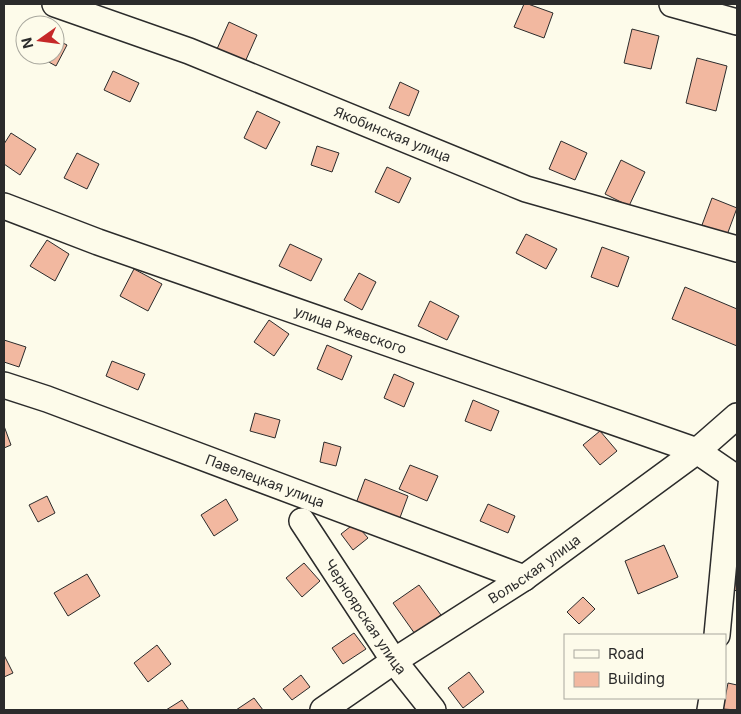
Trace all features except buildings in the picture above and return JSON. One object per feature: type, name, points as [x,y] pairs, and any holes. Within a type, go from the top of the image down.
[{"type":"street","name":"Якобинская улица","points":[[55,4],[189,51],[526,189],[737,249]]},
{"type":"street","points":[[672,4],[737,22]]},
{"type":"street","name":"улица Ржевского","points":[[4,206],[98,242],[697,451],[732,475],[717,634]]},
{"type":"street","name":"Павелецкая улица","points":[[4,385],[47,399],[524,578]]},
{"type":"street","name":"Вольская улица","points":[[323,710],[394,661],[524,578],[697,451],[737,416]]},
{"type":"street","name":"Черноярская улица","points":[[302,521],[394,661],[433,710]]}]
